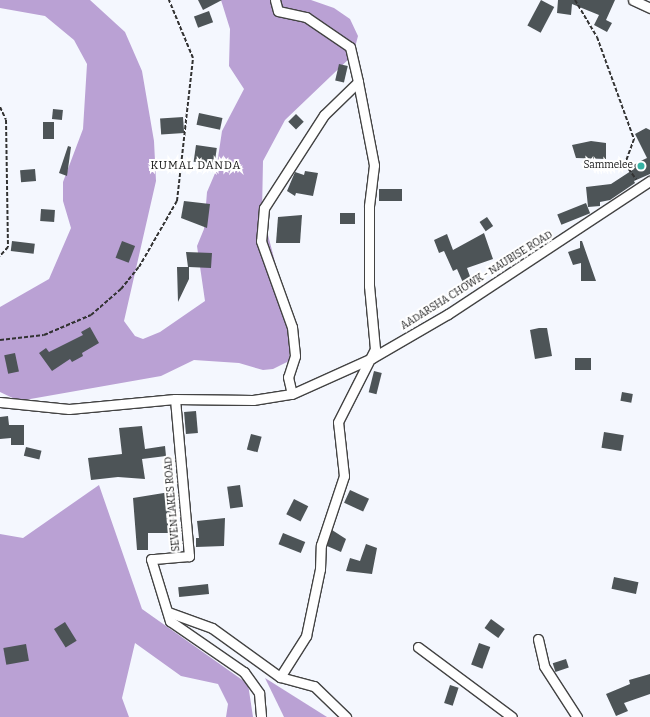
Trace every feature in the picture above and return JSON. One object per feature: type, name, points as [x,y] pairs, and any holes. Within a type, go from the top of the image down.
[{"type":"street","points":[[275,0],[278,11],[306,17],[350,47],[374,165],[369,206],[369,286],[376,341],[372,358],[338,422],[344,476],[321,545],[320,569],[306,636],[280,677]]},
{"type":"street","points":[[633,0],[646,4]]},
{"type":"street","points":[[292,394],[288,377],[296,356],[292,327],[261,241],[264,208],[324,115],[358,82]]},
{"type":"street","name":"AADARSHA CHOWK - NAUBISE ROAD","points":[[0,402],[69,409],[175,399],[253,400],[292,394],[372,358],[448,314],[646,184]]},
{"type":"street","name":"SEVEN LAKES ROAD","points":[[175,399],[189,556],[151,559],[170,621],[244,672],[259,693],[261,717]]},
{"type":"street","points":[[168,612],[212,628],[280,677],[314,686],[346,717]]},
{"type":"street","points":[[538,639],[544,666],[577,717]]},
{"type":"street","points":[[418,648],[512,717]]},
{"type":"path","points":[[0,340],[44,335],[91,315],[121,289],[139,267],[177,201],[192,58],[169,0]]},
{"type":"path","points":[[575,0],[597,37],[634,139],[625,164],[646,184]]},
{"type":"path","points":[[0,107],[6,120],[8,247],[0,256]]},
{"type":"shaded area","points":[[0,0],[90,0],[125,32],[142,71],[154,141],[156,181],[124,321],[135,336],[143,339],[160,332],[205,301],[197,246],[204,229],[207,192],[216,171],[222,131],[244,89],[229,66],[230,29],[221,0],[311,0],[334,8],[350,19],[358,36],[353,55],[285,120],[263,161],[262,212],[292,327],[289,361],[273,369],[263,370],[239,363],[194,360],[161,376],[19,401],[0,392],[0,307],[49,279],[71,228],[63,201],[63,182],[83,129],[87,64],[74,40],[45,16],[0,8]]},
{"type":"shaded area","points":[[99,485],[142,609],[248,684],[253,717],[226,717],[228,704],[218,684],[181,676],[135,643],[122,698],[129,717],[0,717],[0,534],[23,538]]},
{"type":"shaded area","points":[[265,678],[327,717],[284,717]]},
{"type":"building","points":[[198,0],[222,0],[203,10]]},
{"type":"building","points":[[541,0],[554,7],[541,33],[527,26]]},
{"type":"building","points":[[558,0],[615,0],[606,20],[612,23],[607,32],[594,25],[599,15],[572,4],[571,15],[557,13]]},
{"type":"building","points":[[209,11],[213,22],[198,28],[194,16]]},
{"type":"building","points":[[339,64],[348,66],[344,83],[335,81]]},
{"type":"building","points":[[53,109],[63,110],[62,120],[52,119]]},
{"type":"building","points":[[199,113],[222,118],[220,130],[197,125]]},
{"type":"building","points":[[296,114],[304,122],[296,130],[288,122]]},
{"type":"building","points":[[183,117],[184,133],[161,135],[160,119]]},
{"type":"building","points":[[43,122],[54,122],[54,139],[43,139]]},
{"type":"building","points":[[646,128],[650,130],[650,174],[634,181],[635,183],[610,200],[600,202],[600,206],[588,207],[586,187],[611,184],[634,169],[632,165],[647,158],[635,134]]},
{"type":"building","points":[[591,141],[606,143],[606,159],[576,158],[572,145]]},
{"type":"building","points":[[196,145],[217,148],[214,165],[194,162]]},
{"type":"building","points":[[68,146],[71,147],[67,176],[59,173]]},
{"type":"building","points":[[35,169],[36,181],[21,182],[20,170]]},
{"type":"building","points":[[305,171],[318,173],[313,196],[296,193],[295,196],[287,191],[295,172],[304,175]]},
{"type":"building","points":[[379,189],[402,189],[402,201],[379,201]]},
{"type":"building","points":[[184,201],[210,204],[207,228],[181,218]]},
{"type":"building","points":[[586,203],[590,213],[561,225],[557,215]]},
{"type":"building","points":[[41,209],[55,210],[54,222],[40,221]]},
{"type":"building","points":[[340,213],[355,213],[355,224],[340,224]]},
{"type":"building","points":[[302,215],[300,243],[276,243],[278,217]]},
{"type":"building","points":[[487,217],[493,226],[486,231],[480,222]]},
{"type":"building","points":[[484,233],[493,259],[467,268],[472,282],[464,285],[457,269],[453,271],[444,251],[439,253],[434,240],[447,234],[453,250]]},
{"type":"building","points":[[12,241],[35,244],[34,254],[11,251]]},
{"type":"building","points":[[122,241],[135,246],[129,263],[116,258]]},
{"type":"building","points":[[580,241],[582,241],[596,281],[581,281],[581,263],[573,265],[568,252],[580,248]]},
{"type":"building","points":[[186,252],[212,253],[211,268],[189,267],[189,279],[178,302],[177,267],[188,267]]},
{"type":"building","points":[[90,327],[99,343],[82,353],[83,356],[72,362],[70,359],[52,371],[39,353],[46,348],[49,352],[83,335],[81,332]]},
{"type":"building","points":[[547,328],[552,356],[535,359],[530,330]]},
{"type":"building","points":[[15,353],[19,372],[8,374],[4,355]]},
{"type":"building","points":[[575,358],[591,358],[591,370],[575,370]]},
{"type":"building","points":[[374,371],[382,373],[376,394],[369,392]]},
{"type":"building","points":[[622,392],[633,394],[631,403],[620,401]]},
{"type":"building","points":[[196,411],[198,433],[186,434],[184,412]]},
{"type":"building","points":[[8,416],[9,425],[24,425],[24,445],[11,445],[11,438],[0,439],[0,417]]},
{"type":"building","points":[[142,426],[145,449],[165,446],[166,456],[142,459],[145,479],[118,477],[91,480],[88,458],[122,454],[119,428]]},
{"type":"building","points":[[604,432],[624,435],[621,451],[601,448]]},
{"type":"building","points":[[251,434],[262,437],[257,452],[247,449]]},
{"type":"building","points":[[26,447],[42,451],[39,460],[24,456]]},
{"type":"building","points":[[240,485],[243,507],[230,509],[227,487]]},
{"type":"building","points":[[350,490],[369,499],[363,512],[344,503]]},
{"type":"building","points":[[176,491],[173,533],[148,533],[148,550],[137,550],[133,498]]},
{"type":"building","points":[[294,499],[308,506],[301,521],[286,514]]},
{"type":"building","points":[[225,518],[224,546],[196,547],[196,538],[199,538],[197,521]]},
{"type":"building","points":[[332,530],[346,539],[341,552],[327,546]]},
{"type":"building","points":[[283,533],[305,542],[301,553],[279,544]]},
{"type":"building","points":[[366,544],[377,548],[372,574],[346,571],[350,558],[360,561]]},
{"type":"building","points":[[614,577],[638,582],[636,594],[612,589]]},
{"type":"building","points":[[208,584],[209,594],[179,597],[178,587]]},
{"type":"building","points":[[491,619],[505,629],[498,638],[485,628]]},
{"type":"building","points":[[65,622],[77,641],[66,648],[54,629]]},
{"type":"building","points":[[479,643],[490,647],[482,669],[471,665]]},
{"type":"building","points":[[26,644],[29,661],[6,665],[3,648]]},
{"type":"building","points":[[566,659],[569,668],[555,672],[553,663]]},
{"type":"building","points":[[650,674],[650,694],[624,703],[628,711],[616,716],[606,694],[630,684],[629,680]]},
{"type":"building","points":[[450,685],[459,688],[453,706],[444,703]]},
{"type":"place","name":"Sammelee","points":[[641,166]]},
{"type":"district","name":"KUMAL DANDA","points":[[196,166]]}]
